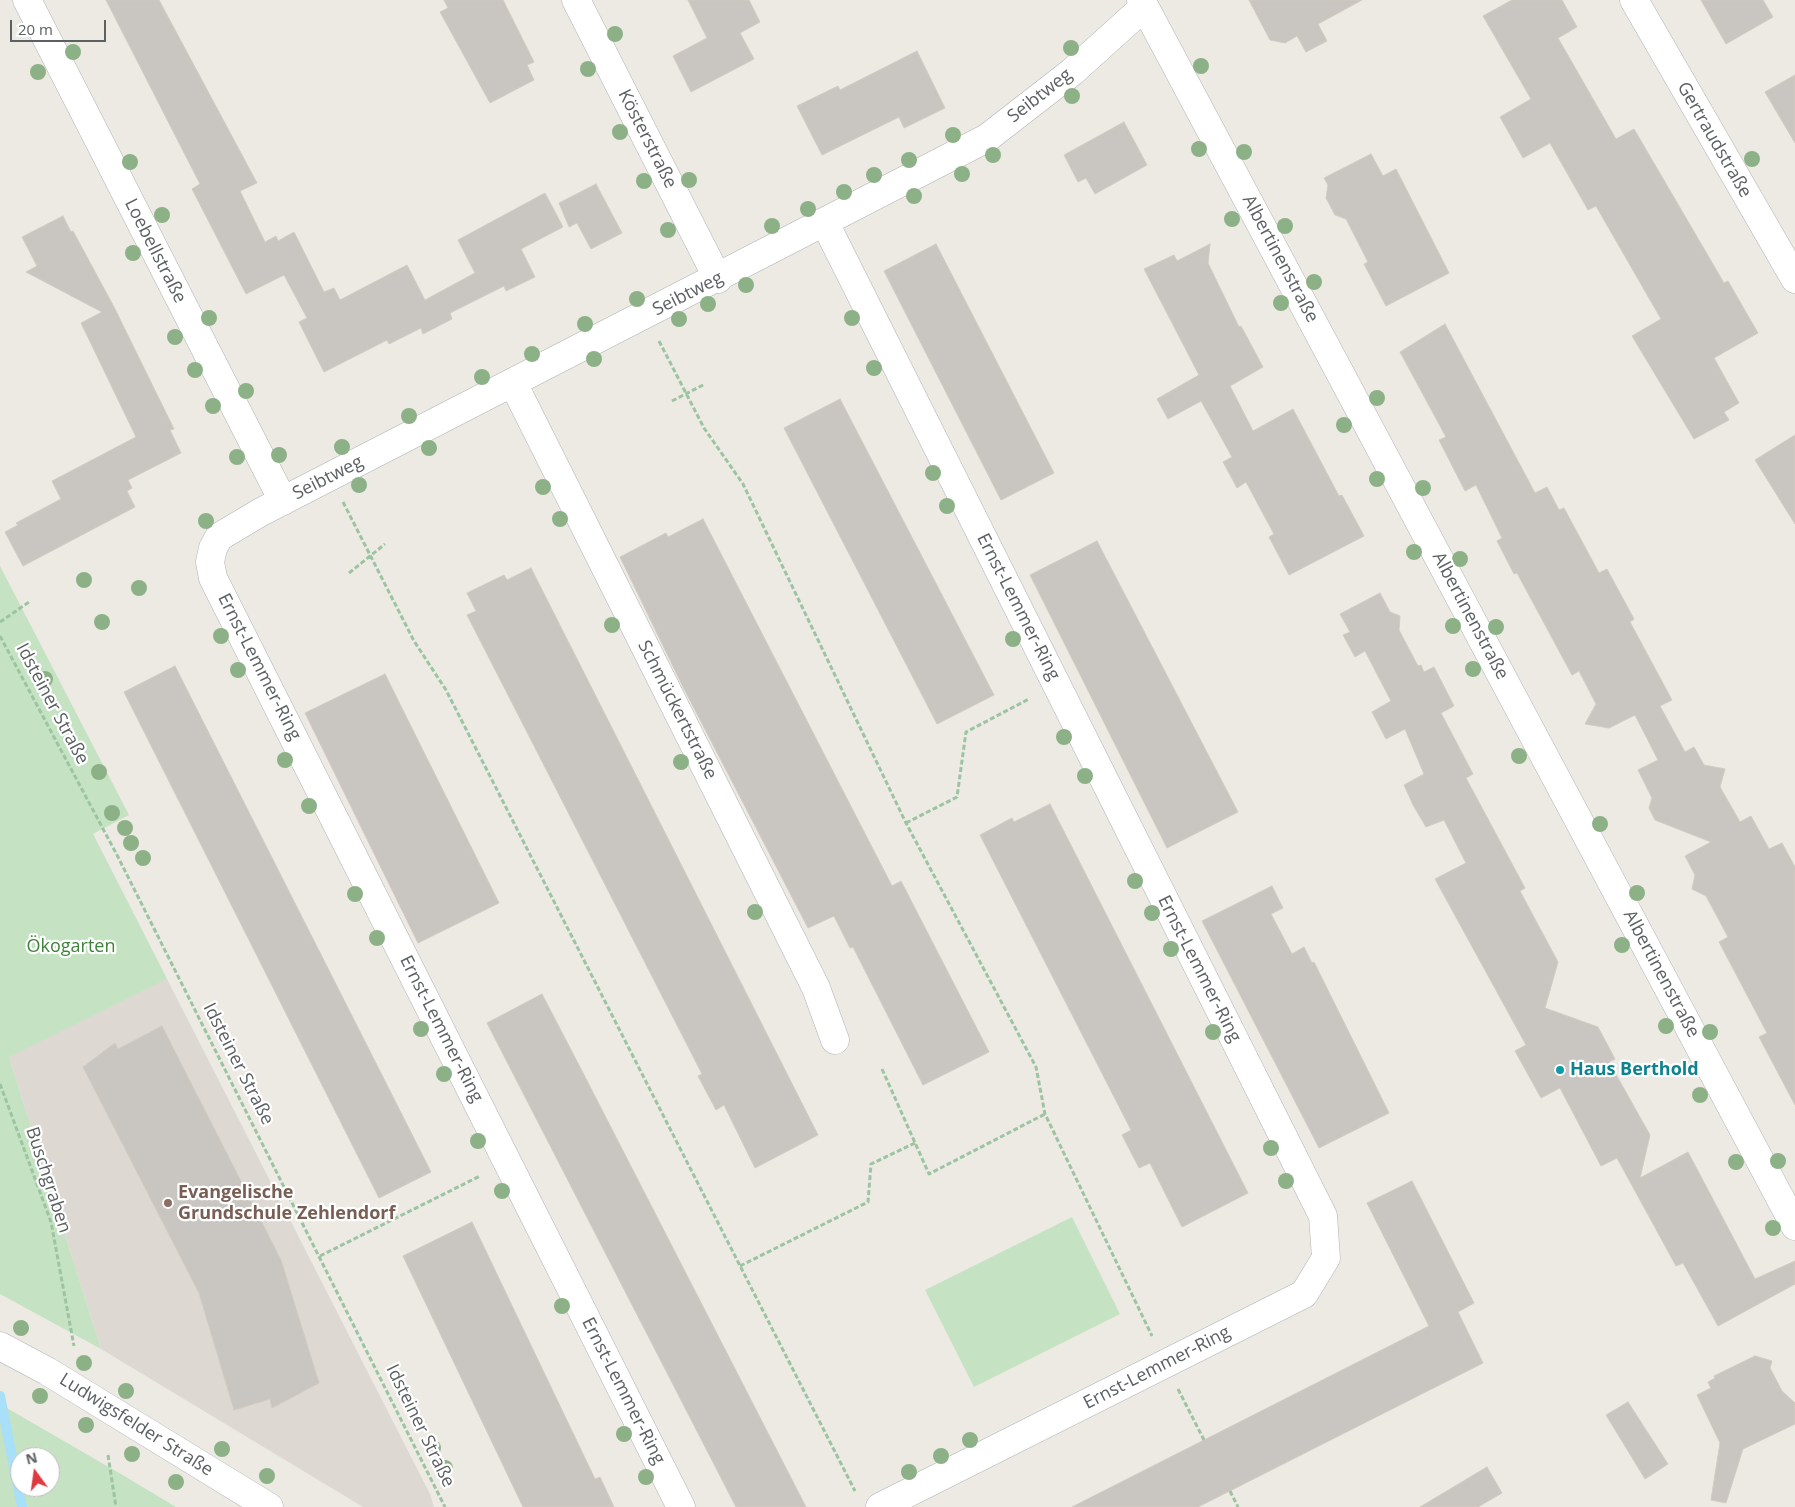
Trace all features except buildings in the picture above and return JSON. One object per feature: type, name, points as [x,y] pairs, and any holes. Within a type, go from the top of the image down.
[{"type":"street","name":"Loebellstraße","points":[[27,0],[282,501]]},
{"type":"street","name":"Kösterstraße","points":[[576,0],[718,278]]},
{"type":"street","name":"Gertraudstraße","points":[[1634,0],[1795,279]]},
{"type":"street","name":"Seibtweg","points":[[213,548],[219,537],[231,528],[987,138],[1072,72],[1143,4]]},
{"type":"street","name":"Albertinenstraße","points":[[1143,4],[1176,62],[1795,1226]]},
{"type":"street","name":"Ernst-Lemmer-Ring","points":[[825,223],[1323,1216],[1326,1258],[1304,1294],[880,1507]]},
{"type":"street","name":"Schmückertstraße","points":[[513,383],[816,988],[835,1040]]},
{"type":"street","name":"Ernst-Lemmer-Ring","points":[[213,548],[210,562],[213,578],[681,1507]]},
{"type":"street","name":"Ludwigsfelder Straße","points":[[0,1346],[47,1371],[269,1507]]},
{"type":"path","points":[[658,338],[704,428],[744,484],[906,823],[1036,1067],[1045,1114],[1154,1342]]},
{"type":"path","points":[[672,401],[705,384]]},
{"type":"path","points":[[343,502],[414,641],[451,699],[855,1491]]},
{"type":"path","points":[[349,573],[385,544]]},
{"type":"path","points":[[0,622],[29,602]]},
{"type":"path","name":"Idsteiner Straße","points":[[0,636],[121,863],[445,1507]]},
{"type":"path","points":[[906,823],[957,797],[966,732],[1035,696]]},
{"type":"path","points":[[882,1069],[929,1174],[1045,1114]]},
{"type":"path","name":"Buschgraben","points":[[0,1084],[50,1222],[74,1346]]},
{"type":"path","points":[[740,1266],[868,1202],[871,1164],[916,1143]]},
{"type":"path","points":[[320,1256],[488,1172]]},
{"type":"path","points":[[1176,1384],[1204,1440]]},
{"type":"path","points":[[108,1455],[116,1507]]},
{"type":"path","points":[[1230,1491],[1238,1507]]},
{"type":"shaded area","name":"Evangelische Grundschule Zehlendorf","points":[[93,834],[430,1494],[434,1507],[363,1507],[101,1349],[9,1057],[0,884]]},
{"type":"green space","name":"Ökogarten","points":[[0,566],[129,815],[93,834],[167,979],[9,1057],[101,1349],[0,1294]]},
{"type":"green space","points":[[1072,1217],[1120,1314],[974,1387],[925,1290]]},
{"type":"green space","points":[[0,1404],[126,1477],[176,1507],[0,1507]]},
{"type":"waterway","name":"Buschgraben","points":[[0,1396],[22,1507]]},
{"type":"place","name":"Haus Berthold","points":[[1560,1070]]},
{"type":"place","name":"Evangelische Grundschule Zehlendorf","points":[[168,1203]]}]
